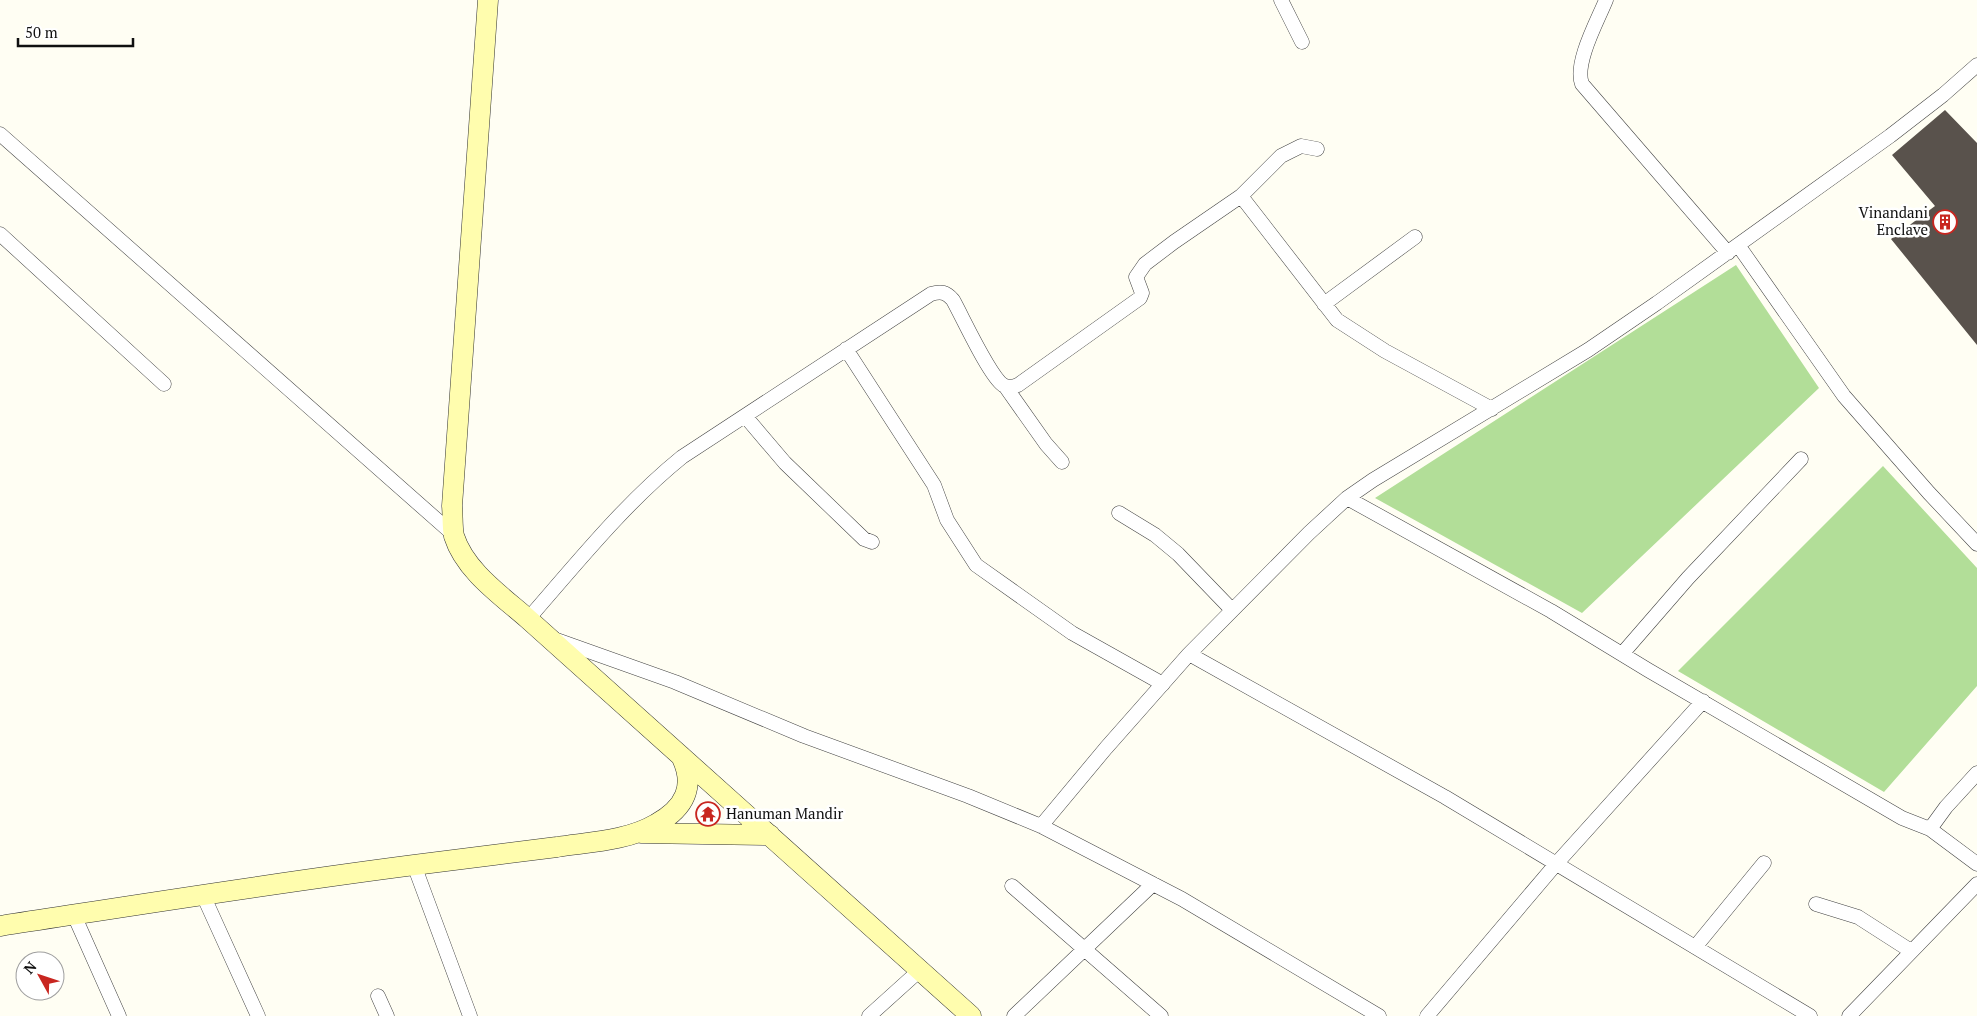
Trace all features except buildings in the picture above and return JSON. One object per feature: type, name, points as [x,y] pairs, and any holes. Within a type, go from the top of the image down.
[{"type":"street","points":[[488,0],[452,506],[454,535],[463,556],[479,575],[971,1016]]},
{"type":"street","points":[[1281,0],[1302,42]]},
{"type":"street","points":[[1606,0],[1582,63],[1580,78],[1582,84],[1733,249],[1844,396],[1975,538]]},
{"type":"street","points":[[1041,826],[1106,748],[1189,654],[1309,533],[1347,498],[1373,480],[1588,350],[1890,136],[1943,95],[1977,65]]},
{"type":"street","points":[[0,134],[454,535]]},
{"type":"street","points":[[1005,386],[1012,387],[1026,381],[1138,300],[1142,293],[1136,277],[1145,264],[1241,196],[1281,156],[1301,146],[1317,149]]},
{"type":"street","points":[[1241,196],[1324,304],[1343,325],[1377,346],[1492,409]]},
{"type":"street","points":[[0,234],[164,384]]},
{"type":"street","points":[[1324,304],[1415,237]]},
{"type":"street","points":[[528,619],[609,526],[654,480],[682,457],[931,294],[940,292],[947,294],[953,300],[984,359],[996,377],[1005,386],[1046,444],[1062,462]]},
{"type":"street","points":[[846,349],[934,484],[947,520],[976,565],[1072,633],[1163,684]]},
{"type":"street","points":[[745,416],[785,463],[864,539],[872,542]]},
{"type":"street","points":[[1622,654],[1688,578],[1801,459]]},
{"type":"street","points":[[1347,498],[1552,611],[1902,818],[1930,829],[1977,864]]},
{"type":"street","points":[[1119,513],[1155,535],[1178,554],[1232,610]]},
{"type":"street","points":[[548,637],[675,682],[804,736],[968,796],[1041,826],[1182,899],[1379,1016]]},
{"type":"street","points":[[1189,654],[1436,792],[1810,1016]]},
{"type":"street","points":[[1427,1016],[1556,864],[1703,701]]},
{"type":"street","points":[[0,926],[203,895],[576,844],[634,833],[655,825],[680,805],[687,791],[689,777],[680,754]]},
{"type":"street","points":[[1930,829],[1946,806],[1977,773]]},
{"type":"street","points":[[634,833],[770,835]]},
{"type":"street","points":[[1696,946],[1764,864]]},
{"type":"street","points":[[414,865],[470,1016]]},
{"type":"street","points":[[1014,1016],[1084,947],[1153,884]]},
{"type":"street","points":[[1849,1016],[1977,884]]},
{"type":"street","points":[[1012,886],[1161,1016]]},
{"type":"street","points":[[203,895],[258,1016]]},
{"type":"street","points":[[1816,904],[1858,917],[1911,951]]},
{"type":"street","points":[[74,915],[119,1016]]},
{"type":"street","points":[[869,1016],[920,970]]},
{"type":"street","points":[[378,996],[387,1016]]},
{"type":"green space","points":[[1736,265],[1819,388],[1582,613],[1375,498]]},
{"type":"green space","points":[[1883,466],[1977,568],[1977,686],[1884,792],[1678,671]]},
{"type":"place","name":"Vinandani Enclave","points":[[1945,222]]},
{"type":"place","name":"Hanuman Mandir","points":[[708,814]]}]
